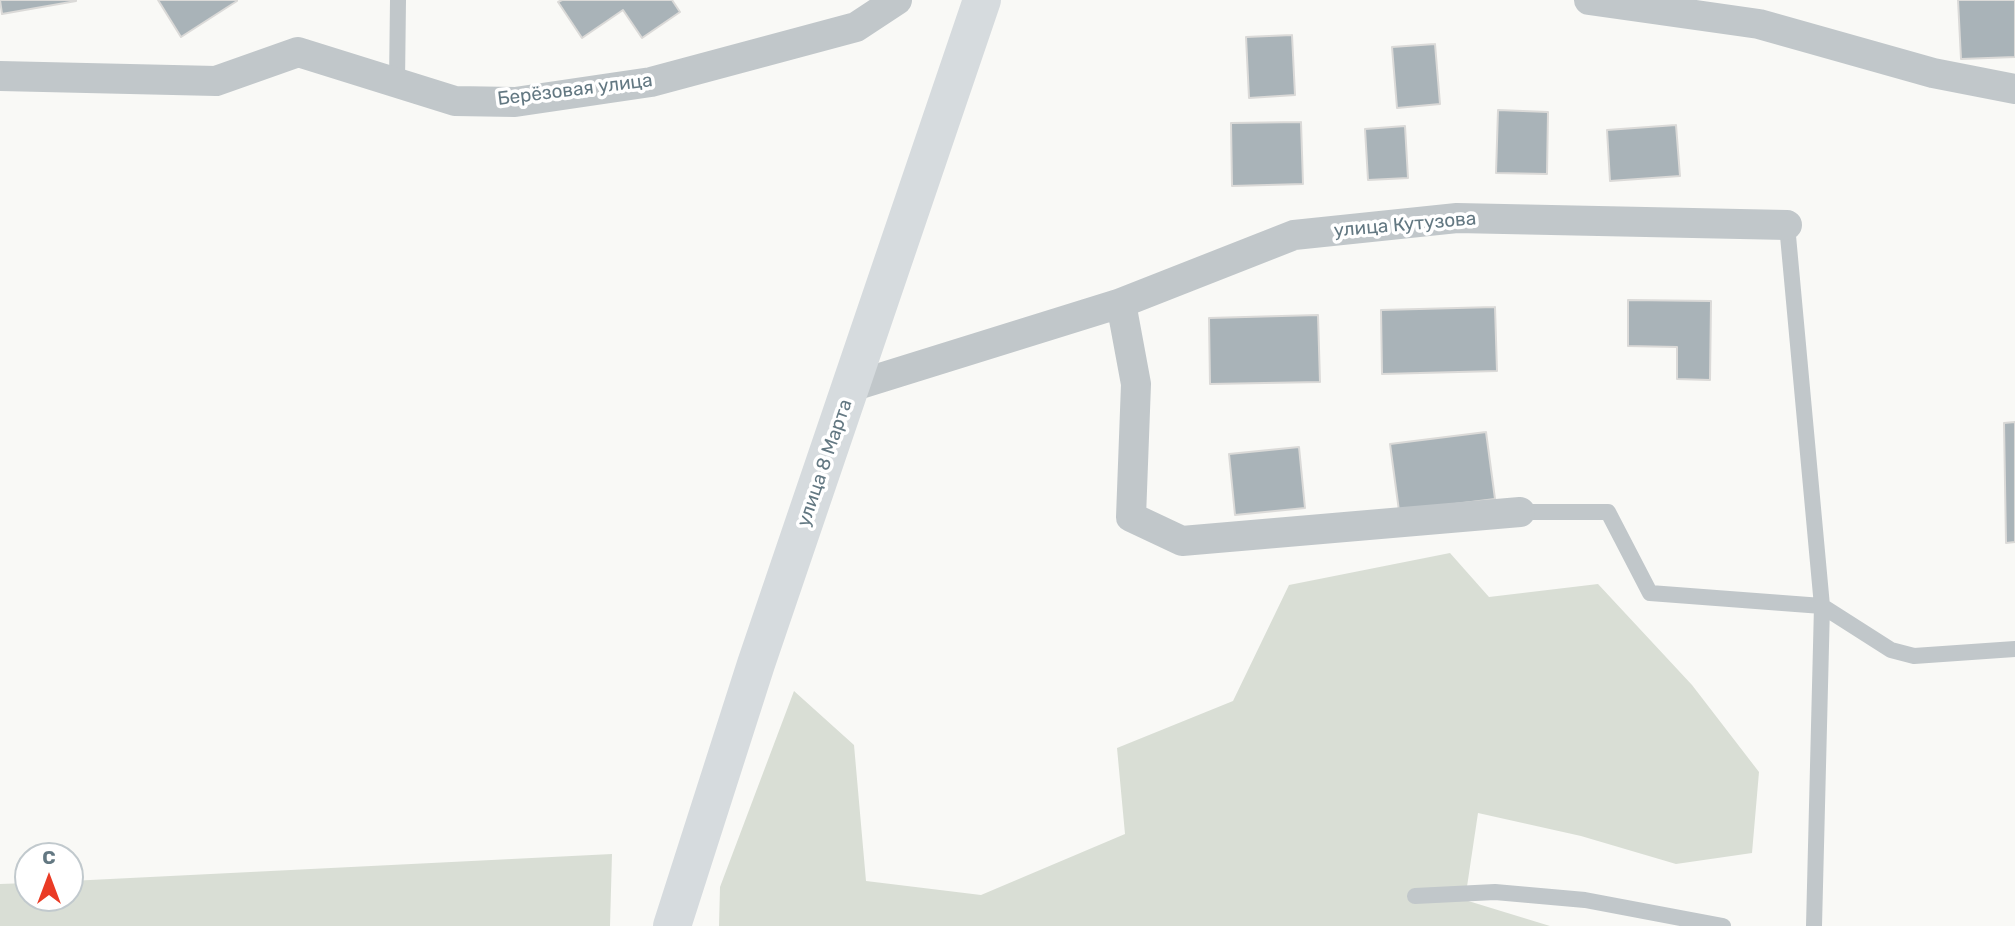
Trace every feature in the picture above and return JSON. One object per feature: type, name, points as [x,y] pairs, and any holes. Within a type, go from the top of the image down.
[{"type":"main road","name":"улица 8 Марта","points":[[679,918],[756,663],[982,0]]},
{"type":"street","name":"Берёзовая улица","points":[[0,76],[216,82],[298,52],[456,101],[515,102],[651,82],[856,27],[897,0]]},
{"type":"street","points":[[1589,0],[1759,24],[1933,73],[2015,89]]},
{"type":"street","name":"улица Кутузова","points":[[851,387],[1121,303],[1294,235],[1457,218],[1787,225]]},
{"type":"street","points":[[1121,303],[1136,384],[1131,517],[1182,541],[1520,512]]},
{"type":"lane","points":[[397,83],[398,0]]},
{"type":"lane","points":[[1787,225],[1822,606],[1814,926]]},
{"type":"lane","points":[[1520,512],[1608,512],[1650,593],[1822,606],[1891,650],[1914,656],[2015,649]]},
{"type":"lane","points":[[1415,896],[1495,892],[1585,900],[1723,926]]},
{"type":"shaded area","points":[[1450,553],[1489,597],[1598,584],[1692,685],[1759,772],[1752,853],[1676,864],[1581,836],[1478,813],[1465,900],[1550,926],[719,926],[720,887],[794,691],[854,745],[866,881],[981,895],[1125,834],[1117,748],[1233,701],[1289,585]]},
{"type":"shaded area","points":[[612,854],[610,926],[0,926],[0,884],[14,884],[14,912],[84,912],[84,880]]},
{"type":"building","points":[[0,0],[76,0],[76,1],[2,14]]},
{"type":"building","points":[[158,0],[237,0],[237,1],[181,37]]},
{"type":"building","points":[[672,0],[680,12],[642,38],[623,10],[582,38],[558,2]]},
{"type":"building","points":[[1958,0],[2015,0],[2015,57],[1961,59]]},
{"type":"building","points":[[1292,35],[1295,95],[1249,98],[1246,37]]},
{"type":"building","points":[[1435,44],[1440,104],[1397,108],[1392,47]]},
{"type":"building","points":[[1498,110],[1548,112],[1547,174],[1496,173]]},
{"type":"building","points":[[1301,122],[1303,184],[1232,186],[1231,123]]},
{"type":"building","points":[[1676,125],[1680,176],[1610,181],[1607,130]]},
{"type":"building","points":[[1405,126],[1408,178],[1368,180],[1365,129]]},
{"type":"building","points":[[1628,300],[1711,301],[1710,380],[1677,379],[1677,347],[1628,346]]},
{"type":"building","points":[[1495,307],[1497,371],[1382,374],[1381,310]]},
{"type":"building","points":[[1318,315],[1320,382],[1210,384],[1209,318]]},
{"type":"building","points":[[2015,422],[2015,542],[2006,543],[2004,423]]},
{"type":"building","points":[[1486,432],[1495,499],[1399,511],[1390,444]]},
{"type":"building","points":[[1299,447],[1305,508],[1235,515],[1229,454]]}]
